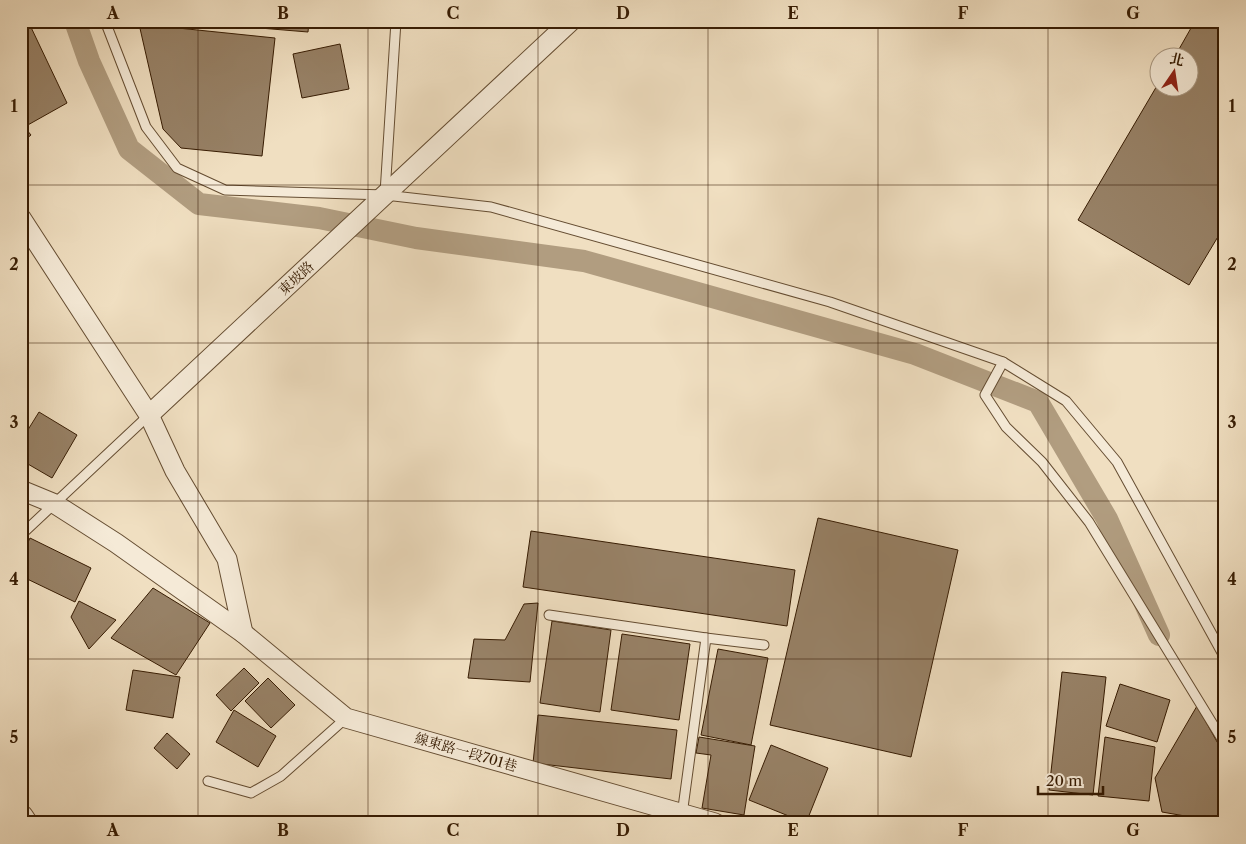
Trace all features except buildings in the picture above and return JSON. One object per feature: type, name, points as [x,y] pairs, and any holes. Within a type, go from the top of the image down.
[{"type":"street","name":"東坡路","points":[[149,415],[571,21]]},
{"type":"street","points":[[21,218],[149,415],[175,471],[227,559],[243,633]]},
{"type":"street","name":"線東路一段701巷","points":[[21,490],[55,504],[116,543],[243,633],[346,718],[715,823]]},
{"type":"street","points":[[21,817],[24,823]]},
{"type":"lane","points":[[105,21],[146,128],[177,168],[225,190],[385,194],[491,207],[830,302],[1003,362],[1066,402],[1117,462],[1225,658]]},
{"type":"lane","points":[[385,194],[396,21]]},
{"type":"lane","points":[[1003,362],[985,395],[1006,427],[1042,462],[1089,522],[1225,744]]},
{"type":"lane","name":"東坡路","points":[[21,535],[149,415]]},
{"type":"lane","points":[[548,614],[764,645]]},
{"type":"lane","points":[[682,815],[706,638]]},
{"type":"lane","points":[[208,781],[251,793],[281,776],[346,718]]},
{"type":"waterway","points":[[75,21],[89,61],[129,149],[199,204],[319,218],[416,238],[584,261],[915,354],[1038,402],[1107,519],[1159,635]]}]
